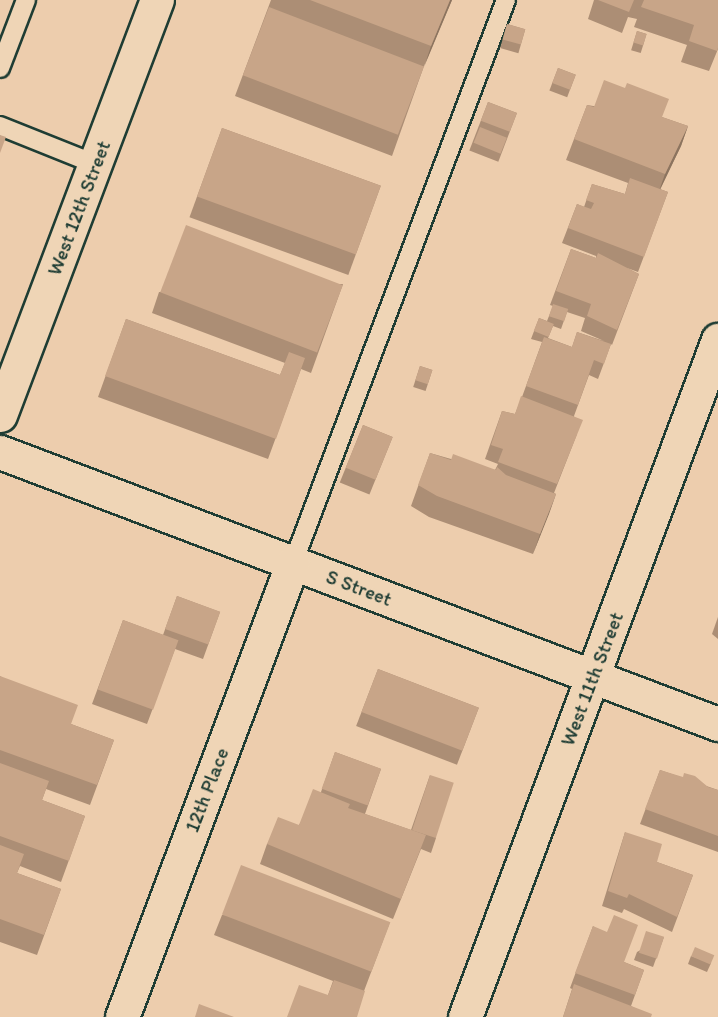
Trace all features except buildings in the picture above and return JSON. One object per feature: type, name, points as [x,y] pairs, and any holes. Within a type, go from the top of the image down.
[{"type":"street","name":"West 12th Street","points":[[0,416],[158,0]]},
{"type":"street","name":"West 11th Street","points":[[465,1017],[718,340]]},
{"type":"street","name":"S Street","points":[[0,452],[718,724]]},
{"type":"street","name":"12th Place","points":[[122,1017],[293,563]]},
{"type":"lane","points":[[0,68],[26,0]]},
{"type":"lane","points":[[293,563],[506,0]]},
{"type":"lane","points":[[0,126],[95,164]]}]
